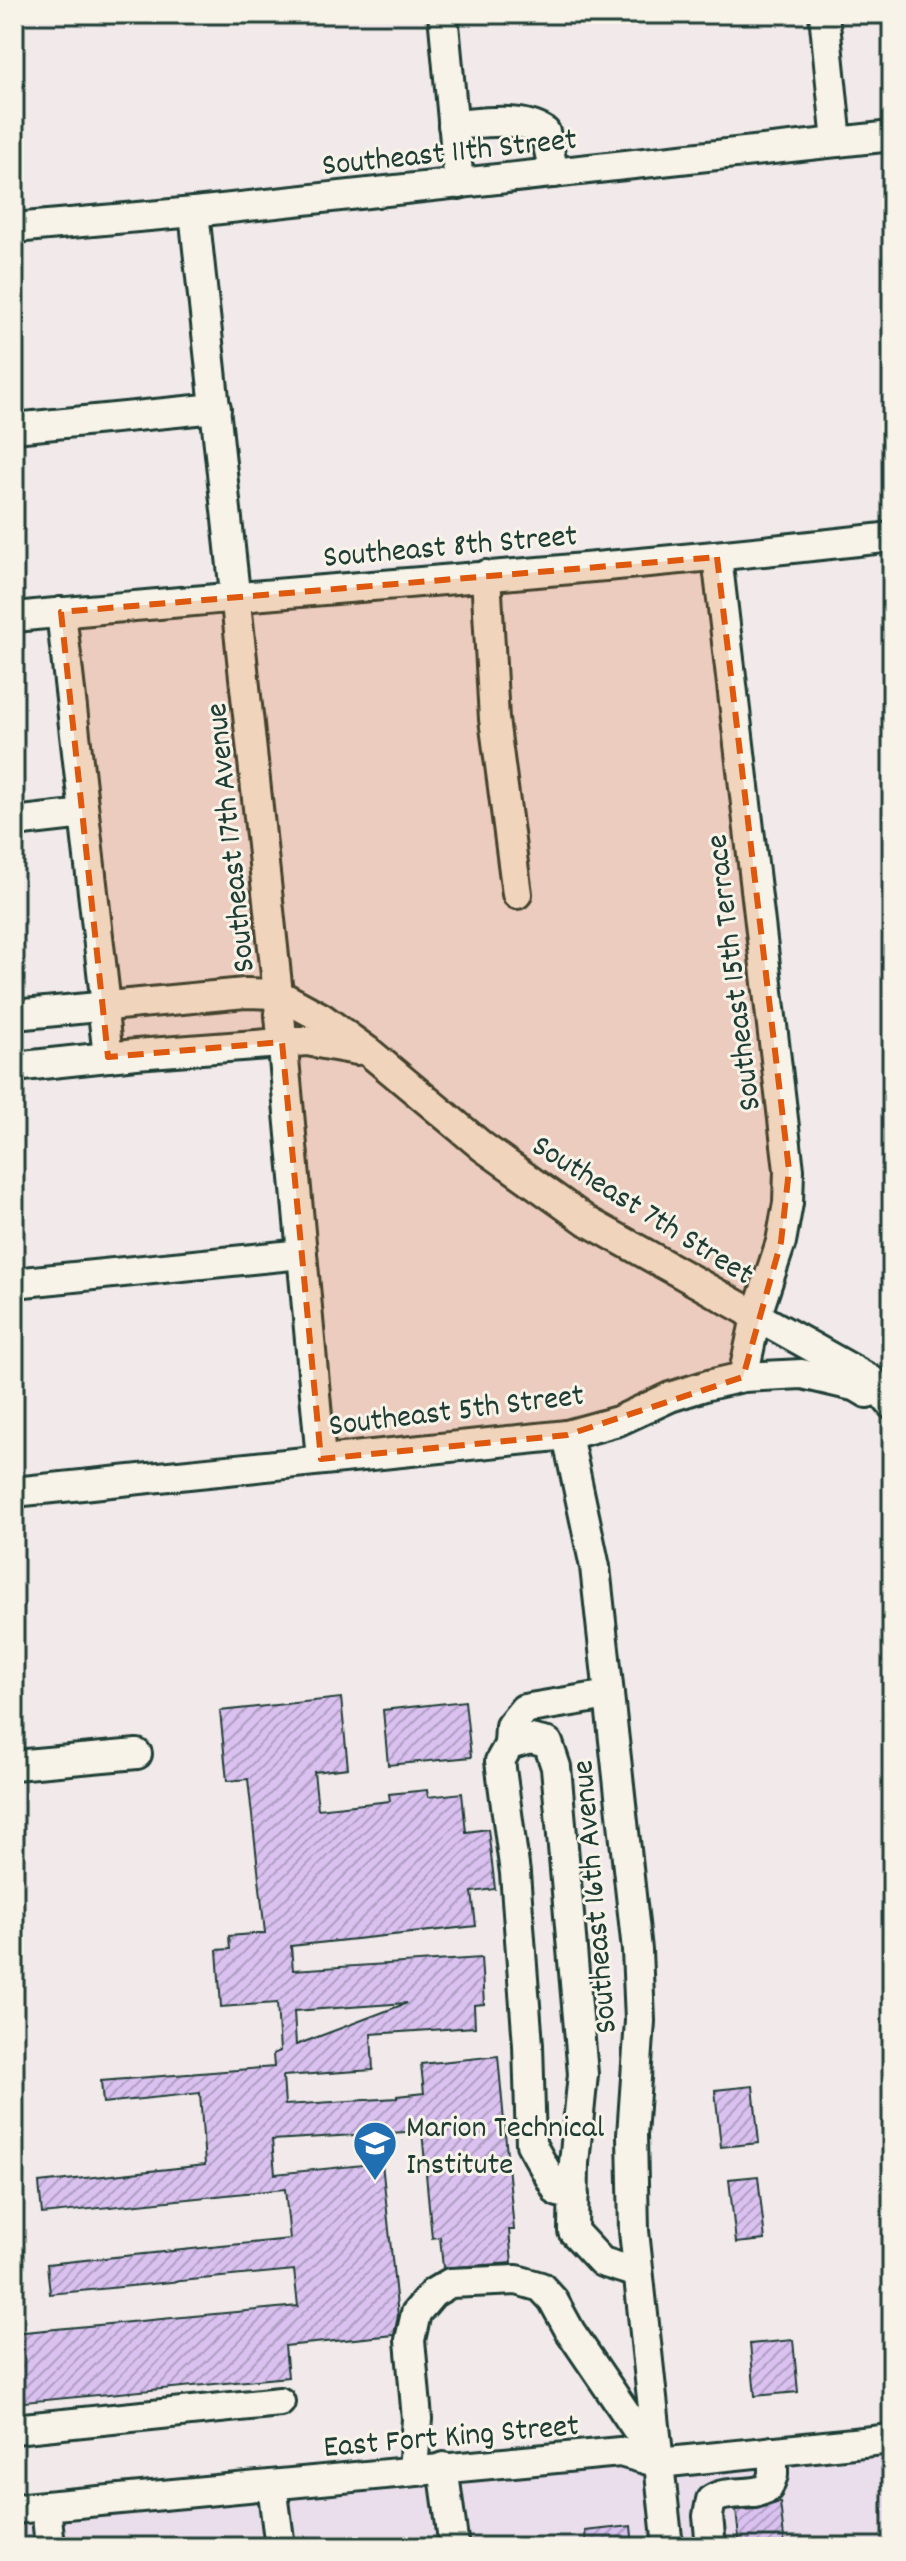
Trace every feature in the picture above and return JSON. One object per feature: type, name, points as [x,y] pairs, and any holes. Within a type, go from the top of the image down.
[{"type":"street","points":[[443,14],[459,184]]},
{"type":"street","points":[[824,14],[837,142]]},
{"type":"street","points":[[453,125],[536,125],[545,132],[554,173]]},
{"type":"street","name":"Southeast 11th Street","points":[[14,228],[194,212],[892,136]]},
{"type":"street","name":"Southeast 17th Avenue","points":[[194,212],[278,994],[321,1459]]},
{"type":"street","points":[[14,428],[216,408]]},
{"type":"street","name":"Southeast 8th Street","points":[[14,617],[237,595],[717,557],[892,537]]},
{"type":"street","name":"Southeast 15th Terrace","points":[[717,557],[789,1170],[788,1203],[781,1242],[756,1317],[743,1377]]},
{"type":"street","points":[[486,575],[494,719],[517,894]]},
{"type":"street","points":[[61,612],[106,1006],[104,1021],[108,1057]]},
{"type":"street","points":[[14,822],[84,814]]},
{"type":"street","name":"Southeast 7th Street","points":[[14,1015],[245,993],[278,994],[322,1018],[369,1052],[483,1147],[587,1221],[871,1380],[892,1406]]},
{"type":"street","name":"Southeast 7th Street","points":[[14,1067],[282,1042],[324,1042],[369,1052]]},
{"type":"street","points":[[14,1283],[302,1254]]},
{"type":"street","name":"Southeast 5th Street","points":[[14,1492],[567,1435],[618,1421],[670,1397],[743,1377],[802,1374],[857,1387],[892,1406]]},
{"type":"street","name":"Southeast 16th Avenue","points":[[567,1435],[595,1567],[637,1950],[640,2021],[632,2135],[634,2231],[668,2547]]},
{"type":"street","points":[[574,2195],[558,2192],[531,2144],[528,2045],[515,1873],[500,1761],[509,1745],[510,1726],[524,1709],[609,1695]]},
{"type":"street","points":[[509,1745],[530,1739],[548,1743],[556,1767],[583,2074],[574,2163],[573,2231],[602,2262],[638,2273]]},
{"type":"street","points":[[14,1765],[137,1754]]},
{"type":"street","points":[[413,2470],[417,2419],[410,2340],[416,2313],[433,2293],[450,2283],[517,2280],[541,2287],[553,2300],[659,2463]]},
{"type":"street","points":[[14,2429],[280,2402]]},
{"type":"street","name":"East Fort King Street","points":[[14,2509],[620,2452],[659,2463],[892,2439]]},
{"type":"street","points":[[711,2547],[708,2516],[711,2500],[720,2495],[749,2495],[768,2488],[773,2475],[773,2451]]},
{"type":"street","points":[[443,2467],[454,2547]]},
{"type":"street","points":[[272,2485],[280,2547]]},
{"type":"street","points":[[46,2506],[50,2547]]},
{"type":"highlighted area","points":[[717,557],[789,1170],[781,1242],[743,1377],[567,1435],[321,1459],[282,1042],[108,1057],[61,612]]},
{"type":"shaded area","points":[[884,2451],[892,2547],[678,2547],[670,2473]]},
{"type":"shaded area","points":[[620,2463],[651,2472],[658,2547],[14,2547],[14,2521]]},
{"type":"building","points":[[341,1698],[348,1768],[314,1772],[318,1809],[390,1801],[389,1794],[427,1790],[428,1797],[462,1793],[466,1832],[488,1829],[495,1889],[472,1892],[476,1926],[291,1946],[293,1970],[481,1958],[484,2004],[474,2005],[475,2027],[371,2034],[373,2070],[283,2076],[285,2105],[397,2098],[424,2093],[421,2064],[498,2056],[514,2230],[509,2230],[512,2263],[443,2268],[440,2237],[432,2238],[422,2131],[272,2140],[275,2174],[382,2163],[398,2316],[394,2335],[285,2346],[288,2377],[14,2403],[14,2333],[298,2306],[294,2270],[50,2294],[47,2264],[290,2239],[285,2189],[42,2214],[39,2183],[205,2165],[200,2093],[103,2103],[101,2081],[274,2067],[273,2054],[280,2051],[277,2003],[221,2007],[217,1950],[230,1949],[229,1936],[265,1933],[248,1779],[227,1781],[220,1711]],"holes":[[[407,2003],[296,2045],[294,2011]]]},
{"type":"building","points":[[465,1701],[471,1757],[388,1765],[383,1710]]},
{"type":"building","points":[[753,2086],[759,2143],[721,2147],[715,2090]]},
{"type":"building","points":[[758,2176],[765,2240],[736,2243],[729,2179]]},
{"type":"building","points":[[793,2340],[798,2392],[755,2396],[750,2344]]},
{"type":"building","points":[[780,2502],[785,2547],[740,2547],[736,2510],[757,2509]]},
{"type":"building","points":[[631,2526],[633,2547],[586,2547],[585,2531]]},
{"type":"place","name":"Marion Technical Institute","points":[[375,2182]]}]
